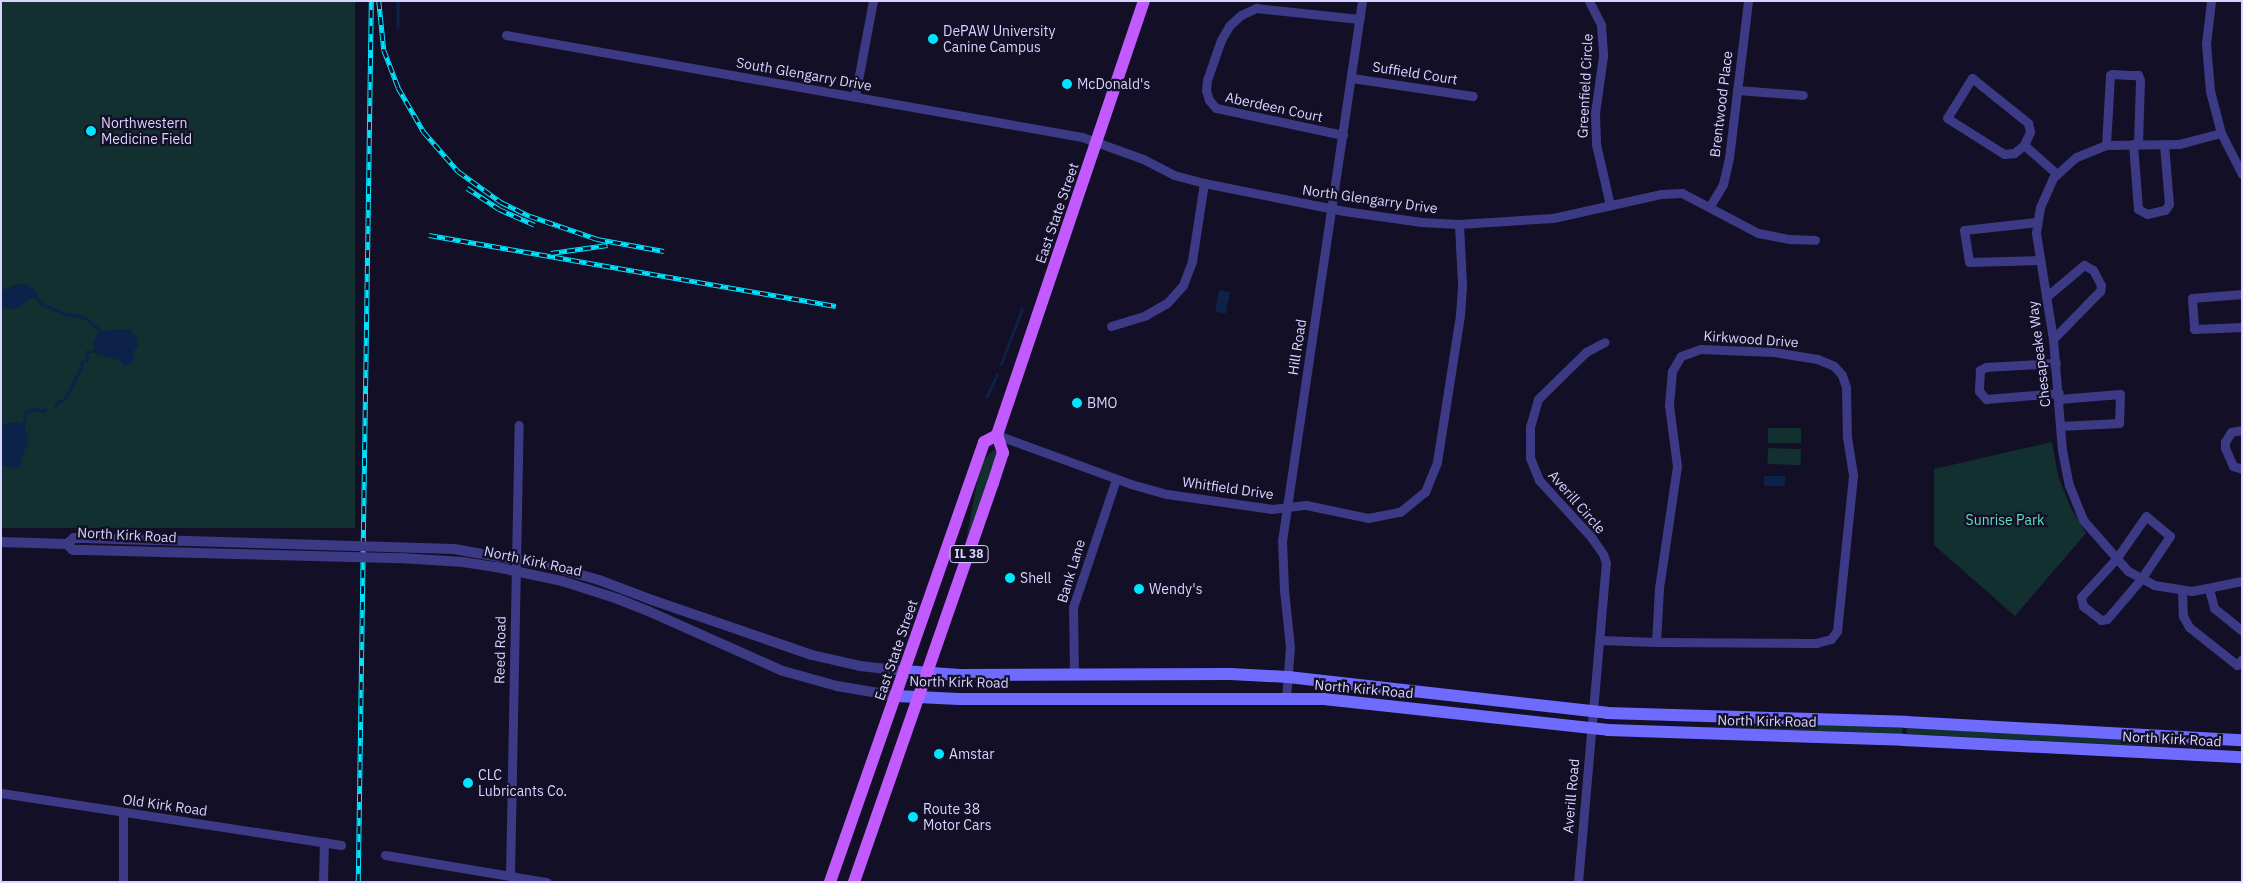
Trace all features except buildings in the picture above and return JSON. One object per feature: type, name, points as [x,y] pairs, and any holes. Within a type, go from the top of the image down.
[{"type":"main road","name":"East State Street","points":[[854,882],[920,697],[1003,453],[997,435],[1144,1]]},
{"type":"main road","name":"East State Street","points":[[830,882],[984,442],[997,435]]},
{"type":"main road","name":"North Kirk Road","points":[[904,671],[960,675],[1231,674],[1288,677],[1592,712],[1906,722],[2242,740]]},
{"type":"main road","name":"North Kirk Road","points":[[896,696],[1349,700],[1591,729],[1672,734],[1913,740],[2242,757]]},
{"type":"street","points":[[855,96],[872,1]]},
{"type":"street","name":"Hill Road","points":[[1286,698],[1289,631],[1282,541],[1333,209],[1362,1]]},
{"type":"street","name":"Greenfield Circle","points":[[1589,1],[1601,25],[1603,56],[1595,113],[1596,144],[1610,205]]},
{"type":"street","name":"Brentwood Place","points":[[1710,206],[1723,184],[1727,167],[1748,1]]},
{"type":"street","points":[[2211,1],[2206,44],[2210,91],[2222,133],[2242,174]]},
{"type":"street","name":"Aberdeen Court","points":[[1343,135],[1216,108],[1209,100],[1206,90],[1207,80],[1221,40],[1229,26],[1241,15],[1256,8],[1359,19]]},
{"type":"street","name":"South Glengarry Drive","points":[[506,35],[855,96],[1097,141]]},
{"type":"street","points":[[2106,144],[2110,75],[2134,74],[2140,80],[2136,144],[2138,209],[2147,214],[2165,210],[2168,204],[2164,144]]},
{"type":"street","name":"Suffield Court","points":[[1352,78],[1473,96]]},
{"type":"street","points":[[1972,78],[2028,123],[2030,132],[2024,145],[2014,153],[2004,154],[1947,118],[1972,78]]},
{"type":"street","points":[[1737,90],[1803,95]]},
{"type":"street","name":"Chesapeake Way","points":[[2222,133],[2179,144],[2106,144],[2076,158],[2053,178],[2040,207],[2036,233],[2056,363],[2062,450],[2069,485],[2083,520],[2116,559],[2141,579],[2154,585],[2182,591],[2209,589],[2242,581]]},
{"type":"street","name":"North Glengarry Drive","points":[[1097,141],[1142,159],[1174,175],[1204,183],[1333,209],[1421,222],[1459,224],[1553,218],[1661,194],[1682,193],[1710,206],[1758,233],[1790,239],[1815,240]]},
{"type":"street","points":[[2024,145],[2057,174]]},
{"type":"street","points":[[1111,326],[1146,315],[1166,303],[1183,284],[1192,261],[1204,183]]},
{"type":"street","points":[[2037,222],[1964,230],[1969,262],[2040,260]]},
{"type":"street","name":"Whitfield Drive","points":[[997,435],[1116,479],[1167,494],[1272,509],[1306,505],[1368,518],[1400,512],[1425,492],[1437,462],[1460,315],[1462,284],[1459,224]]},
{"type":"street","points":[[2046,297],[2084,265],[2093,270],[2102,285],[2100,291],[2053,339]]},
{"type":"street","points":[[2242,294],[2192,298],[2194,329],[2242,327]]},
{"type":"street","name":"Averill Circle","points":[[1592,712],[1606,562],[1592,538],[1539,480],[1532,464],[1529,446],[1533,411],[1538,399],[1586,352],[1605,342]]},
{"type":"street","name":"Kirkwood Drive","points":[[1599,640],[1656,642],[1816,643],[1831,638],[1837,631],[1853,476],[1847,437],[1846,387],[1842,375],[1834,366],[1793,354],[1711,348],[1690,351],[1676,363],[1672,371],[1669,405],[1677,466],[1659,588],[1656,642]]},
{"type":"street","points":[[2056,363],[1986,367],[1980,370],[1979,390],[1986,399],[2120,394],[2119,423],[2060,426]]},
{"type":"street","name":"Reed Road","points":[[510,876],[519,425]]},
{"type":"street","points":[[2242,430],[2231,432],[2225,448],[2233,466],[2242,469]]},
{"type":"street","name":"Bank Lane","points":[[1074,675],[1073,608],[1116,479]]},
{"type":"street","points":[[2146,516],[2170,536],[2141,579],[2107,619],[2101,620],[2083,606],[2081,598],[2116,559],[2146,516]]},
{"type":"street","name":"North Kirk Road","points":[[896,696],[837,686],[783,671],[618,599],[562,581],[496,567],[463,562],[400,558],[73,550],[66,544],[74,538],[84,538],[454,549],[550,566],[599,580],[812,655],[860,666],[904,671]]},
{"type":"street","points":[[1,542],[66,544]]},
{"type":"street","points":[[2209,589],[2214,608],[2242,631]]},
{"type":"street","points":[[2182,591],[2183,616],[2189,627],[2237,665],[2242,659]]},
{"type":"street","name":"Averill Road","points":[[1578,882],[1592,712]]},
{"type":"street","name":"Old Kirk Road","points":[[1,793],[341,845]]},
{"type":"street","points":[[122,813],[123,882]]},
{"type":"street","points":[[323,882],[324,842]]},
{"type":"street","points":[[385,856],[547,882]]},
{"type":"green space","points":[[1,1],[355,1],[355,528],[1,528]]},
{"type":"green space","points":[[1768,428],[1801,428],[1801,443],[1768,443]]},
{"type":"green space","name":"Sunrise Park","points":[[2052,442],[2058,476],[2071,508],[2086,533],[2015,616],[1934,545],[1934,469]]},
{"type":"green space","points":[[1768,448],[1801,449],[1800,465],[1767,464]]},
{"type":"green space","points":[[993,450],[997,452],[964,551],[978,477],[984,460]]},
{"type":"green space","points":[[1799,724],[1903,728],[1902,734],[1700,727]]},
{"type":"green space","points":[[1907,728],[2219,744],[2219,746],[2127,745],[1906,734]]},
{"type":"water","points":[[28,284],[38,294],[16,309],[1,308],[1,293],[3,290],[14,285]]},
{"type":"water","points":[[1219,290],[1230,292],[1226,314],[1215,312]]},
{"type":"water","points":[[128,329],[137,338],[138,346],[133,352],[135,357],[132,364],[124,366],[119,360],[98,355],[94,352],[93,342],[100,331]]},
{"type":"water","points":[[19,422],[29,436],[28,443],[21,459],[21,467],[11,469],[1,465],[1,427],[7,423]]},
{"type":"water","points":[[1764,476],[1785,476],[1785,486],[1764,486]]},
{"type":"waterway","points":[[398,1],[398,27]]},
{"type":"waterway","points":[[36,296],[42,304],[66,314],[81,316],[90,321],[100,331]]},
{"type":"waterway","points":[[1001,364],[1022,309]]},
{"type":"waterway","points":[[55,406],[67,395],[80,370],[82,361],[87,361],[86,352],[94,352]]},
{"type":"waterway","points":[[987,396],[997,375]]},
{"type":"waterway","points":[[23,428],[26,412],[35,409],[44,411],[45,409]]},
{"type":"railway","points":[[358,882],[371,1]]},
{"type":"railway","points":[[379,1],[384,50],[398,87],[424,132],[458,171],[501,202],[530,216],[597,239],[664,251]]},
{"type":"railway","points":[[467,188],[499,209],[535,225]]},
{"type":"railway","points":[[429,235],[836,306]]},
{"type":"railway","points":[[551,253],[607,245]]},
{"type":"place","name":"DePAW University Canine Campus","points":[[933,39]]},
{"type":"place","name":"McDonald's","points":[[1067,84]]},
{"type":"place","name":"Northwestern Medicine Field","points":[[91,131]]},
{"type":"place","name":"BMO","points":[[1077,403]]},
{"type":"place","name":"Shell","points":[[1010,578]]},
{"type":"place","name":"Wendy's","points":[[1139,589]]},
{"type":"place","name":"Amstar","points":[[939,754]]},
{"type":"place","name":"CLC Lubricants Co.","points":[[468,783]]},
{"type":"place","name":"Route 38 Motor Cars","points":[[913,817]]}]
